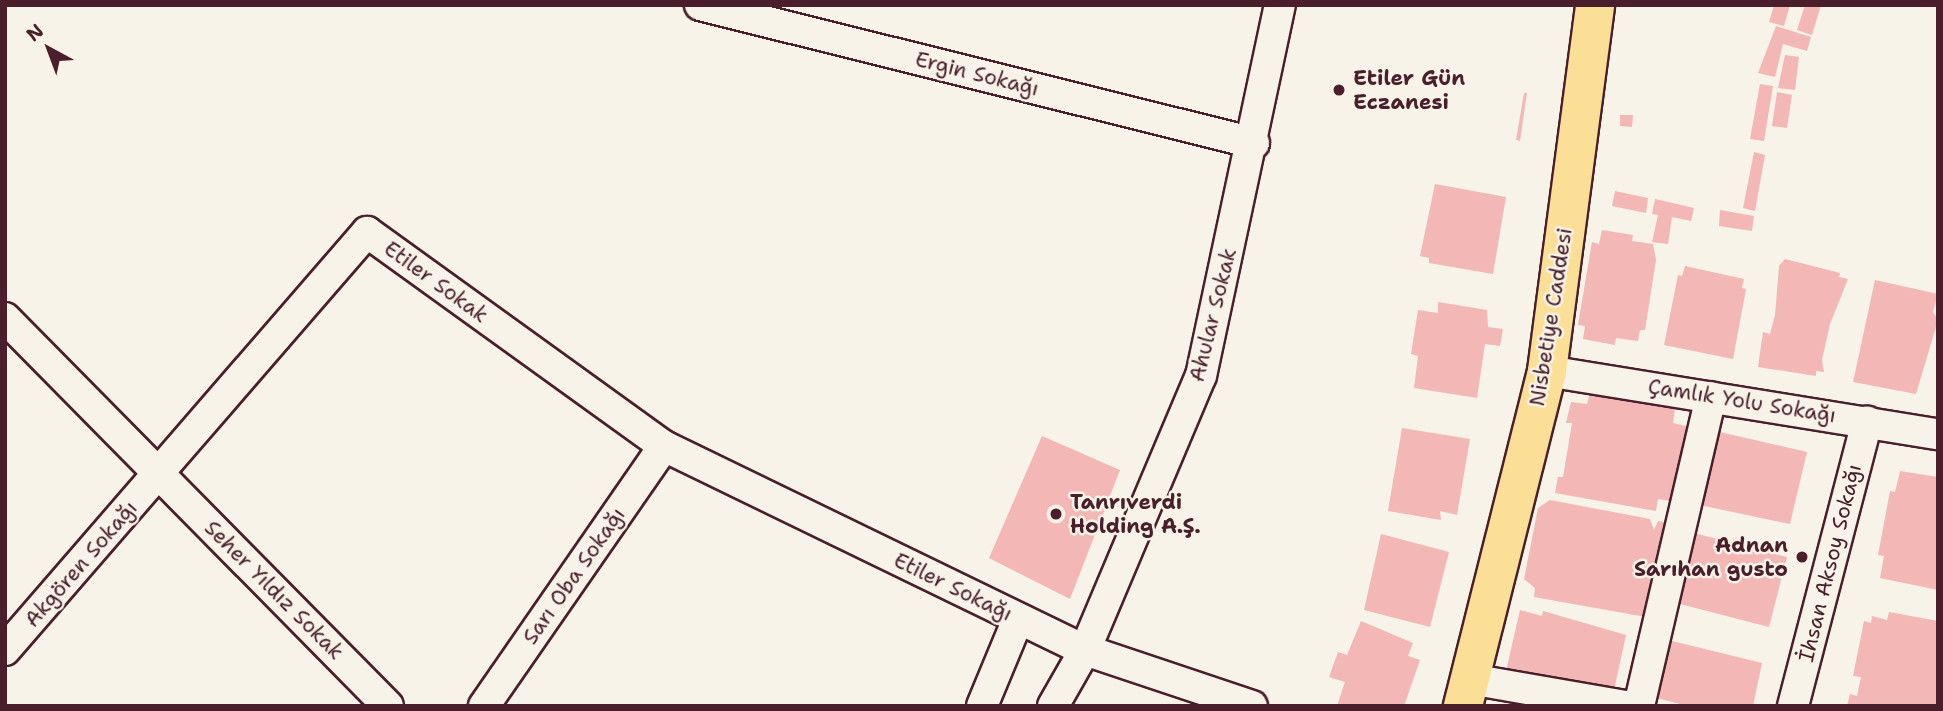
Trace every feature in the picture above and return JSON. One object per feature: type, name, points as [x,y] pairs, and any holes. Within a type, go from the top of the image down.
[{"type":"main road","name":"Nisbetiye Caddesi","points":[[1467,693],[1547,371],[1595,5]]},
{"type":"street","name":"Ergin Sokağı","points":[[700,5],[1254,143]]},
{"type":"street","name":"Ahular Sokak","points":[[1053,706],[1085,650],[1201,376],[1254,143],[1280,5]]},
{"type":"street","name":"Etiler Sokak","points":[[158,477],[367,232],[664,446]]},
{"type":"street","name":"Seher Yıldız Sokak","points":[[5,318],[158,477],[294,607],[388,706]]},
{"type":"street","name":"Çamlık Yolu Sokağı","points":[[1547,371],[1938,434]]},
{"type":"street","points":[[1639,706],[1711,397]]},
{"type":"street","name":"İhsan Aksoy Sokağı","points":[[1793,706],[1867,421]]},
{"type":"street","name":"Etiler Sokağı","points":[[664,446],[1085,650],[1252,706]]},
{"type":"street","name":"Sarı Oba Sokağı","points":[[484,706],[664,446]]},
{"type":"street","name":"Akgören Sokağı","points":[[5,650],[158,477]]},
{"type":"street","points":[[982,706],[1018,618]]},
{"type":"street","points":[[1467,693],[1624,706]]},
{"type":"building","points":[[1774,5],[1790,5],[1784,26],[1769,22]]},
{"type":"building","points":[[1805,5],[1821,5],[1812,35],[1797,30]]},
{"type":"building","points":[[1776,26],[1811,37],[1807,51],[1783,44],[1775,77],[1758,73]]},
{"type":"building","points":[[1785,55],[1799,57],[1795,90],[1778,88]]},
{"type":"building","points":[[1760,84],[1773,86],[1764,141],[1750,139]]},
{"type":"building","points":[[1777,92],[1792,95],[1787,128],[1772,126]]},
{"type":"building","points":[[1524,93],[1527,93],[1520,141],[1516,140]]},
{"type":"building","points":[[1620,115],[1633,115],[1632,127],[1620,126]]},
{"type":"building","points":[[1754,152],[1765,155],[1755,211],[1743,208]]},
{"type":"building","points":[[1435,184],[1506,197],[1493,274],[1429,263],[1429,258],[1420,256]]},
{"type":"building","points":[[1615,191],[1648,198],[1646,213],[1612,206]]},
{"type":"building","points":[[1655,199],[1694,208],[1691,221],[1672,217],[1668,244],[1652,242],[1658,215],[1652,214]]},
{"type":"building","points":[[1720,210],[1754,216],[1752,231],[1719,226]]},
{"type":"building","points":[[1602,230],[1633,235],[1632,241],[1653,244],[1656,260],[1645,330],[1640,330],[1638,341],[1616,338],[1615,345],[1583,339],[1585,326],[1578,325],[1592,242],[1599,244]]},
{"type":"building","points":[[1785,259],[1840,273],[1839,277],[1848,279],[1830,324],[1822,360],[1824,372],[1816,371],[1816,376],[1758,367],[1763,332],[1770,334],[1775,315],[1779,266]]},
{"type":"building","points":[[1685,266],[1744,279],[1742,288],[1746,289],[1733,359],[1664,345],[1678,275],[1682,276]]},
{"type":"building","points":[[1875,280],[1938,294],[1933,312],[1938,320],[1916,394],[1853,382]]},
{"type":"building","points":[[1438,302],[1487,310],[1488,327],[1503,329],[1500,346],[1485,344],[1477,398],[1414,388],[1418,356],[1411,354],[1418,310],[1438,313]]},
{"type":"building","points":[[1592,384],[1676,401],[1673,423],[1694,428],[1676,502],[1658,499],[1656,511],[1555,493],[1558,477],[1563,477],[1572,423],[1566,423],[1571,402],[1587,404]]},
{"type":"building","points":[[1402,428],[1470,439],[1457,515],[1440,511],[1441,520],[1388,511]]},
{"type":"building","points":[[1711,430],[1807,452],[1790,524],[1695,504]]},
{"type":"building","name":"Tanrıverdi Holding A.Ş.","points":[[1042,436],[1120,470],[1070,599],[989,558]]},
{"type":"building","points":[[1900,471],[1938,477],[1938,590],[1880,578],[1884,556],[1878,555],[1890,491],[1895,492]]},
{"type":"building","points":[[1550,500],[1650,519],[1654,530],[1658,521],[1668,523],[1646,617],[1534,597],[1535,588],[1524,579],[1538,508]]},
{"type":"building","points":[[1694,533],[1787,557],[1769,627],[1676,603]]},
{"type":"building","points":[[1381,534],[1449,552],[1430,627],[1364,610]]},
{"type":"building","points":[[1520,610],[1542,616],[1543,611],[1626,635],[1613,695],[1506,671]]},
{"type":"building","points":[[1889,612],[1938,621],[1938,706],[1847,706],[1850,694],[1857,696],[1861,677],[1853,676],[1864,621],[1871,623],[1872,616],[1887,620]]},
{"type":"building","points":[[1361,621],[1413,643],[1408,656],[1420,660],[1404,706],[1337,706],[1345,682],[1329,677],[1338,652],[1347,655]]},
{"type":"building","points":[[1668,640],[1762,663],[1753,706],[1688,706],[1645,695]]},
{"type":"place","name":"Etiler Gün Eczanesi","points":[[1339,90]]},
{"type":"place","name":"Tanrıverdi Holding A.Ş.","points":[[1056,514]]},
{"type":"place","name":"Adnan Sarıhan gusto","points":[[1802,557]]}]
